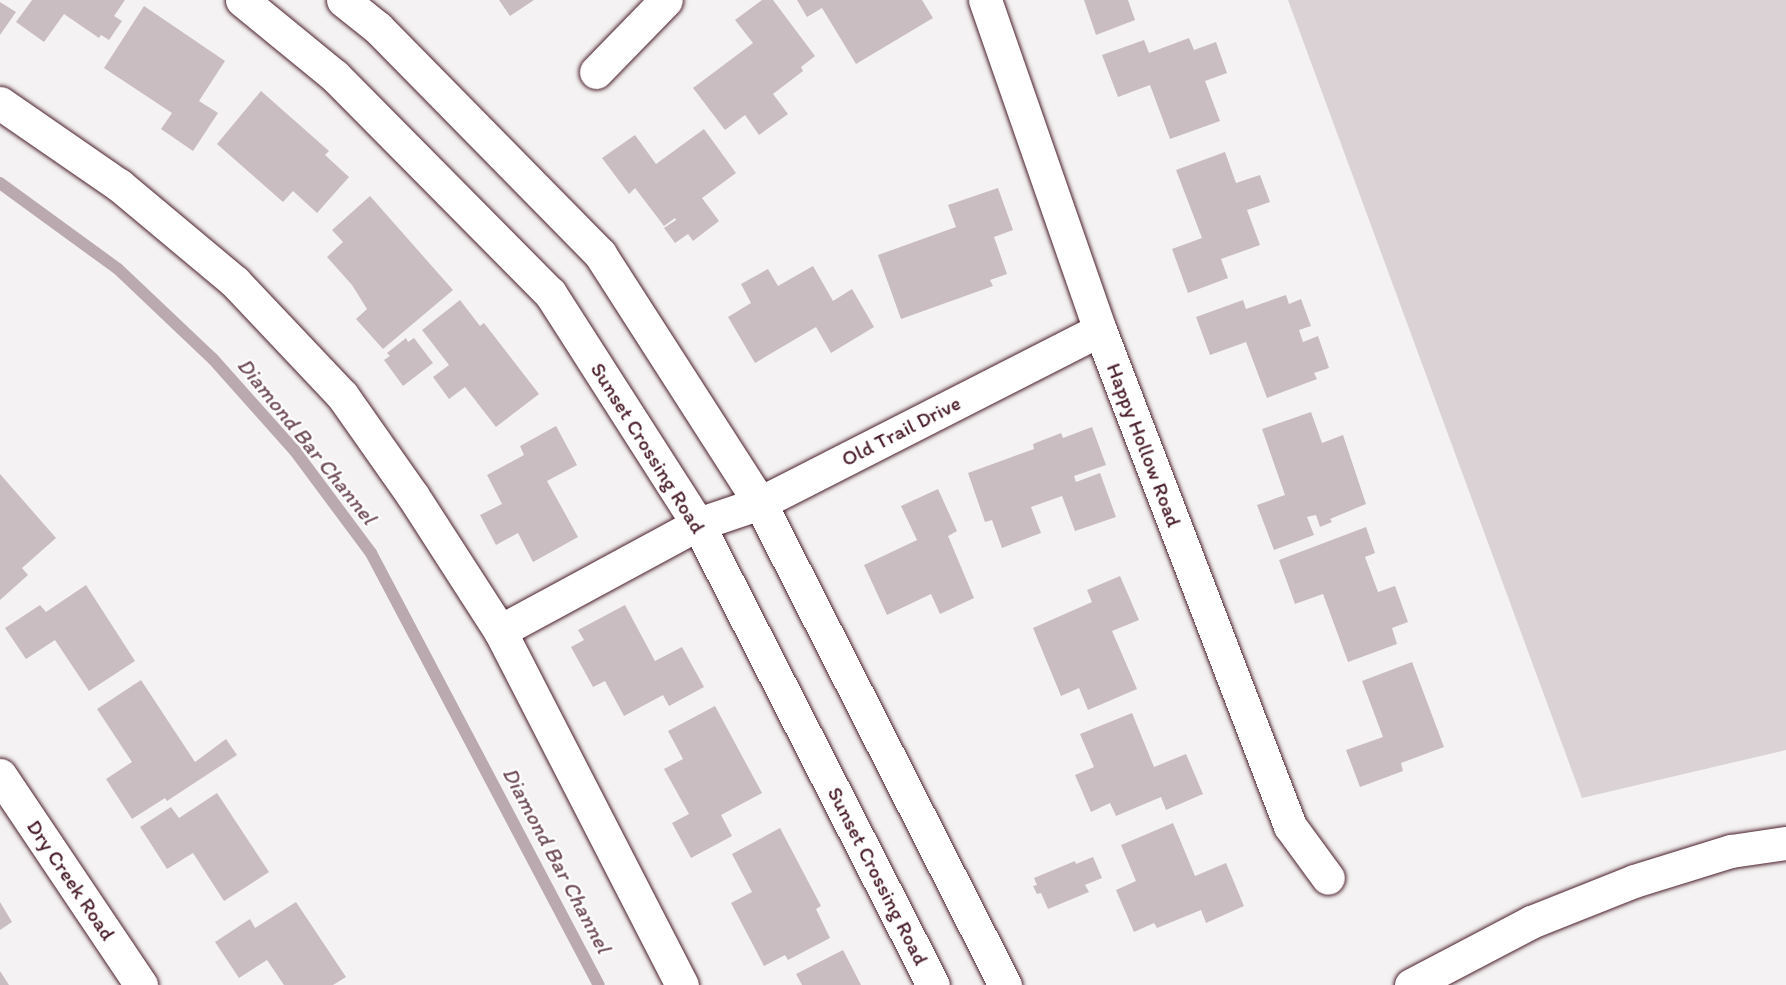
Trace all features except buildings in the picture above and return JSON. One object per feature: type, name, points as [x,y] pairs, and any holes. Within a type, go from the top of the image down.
[{"type":"main road","name":"Sunset Crossing Road","points":[[242,0],[335,76],[550,293],[698,524],[933,985]]},
{"type":"main road","points":[[343,0],[378,28],[600,254],[760,503],[1005,985]]},
{"type":"main road","points":[[596,72],[666,0]]},
{"type":"main road","name":"Happy Hollow Road","points":[[985,0],[1100,330],[1290,826],[1328,878]]},
{"type":"main road","points":[[0,103],[119,185],[235,282],[342,395],[413,496],[500,631],[681,985]]},
{"type":"main road","name":"Old Trail Drive","points":[[500,631],[698,524],[760,503],[1100,330]]},
{"type":"main road","name":"Dry Creek Road","points":[[0,774],[141,985]]},
{"type":"main road","points":[[1411,985],[1531,922],[1634,881],[1731,851],[1786,843]]},
{"type":"shaded area","points":[[1288,0],[1786,0],[1786,750],[1582,798]]},
{"type":"waterway","name":"Diamond Bar Channel","points":[[0,183],[118,269],[213,359],[295,451],[371,553],[599,985]]}]
